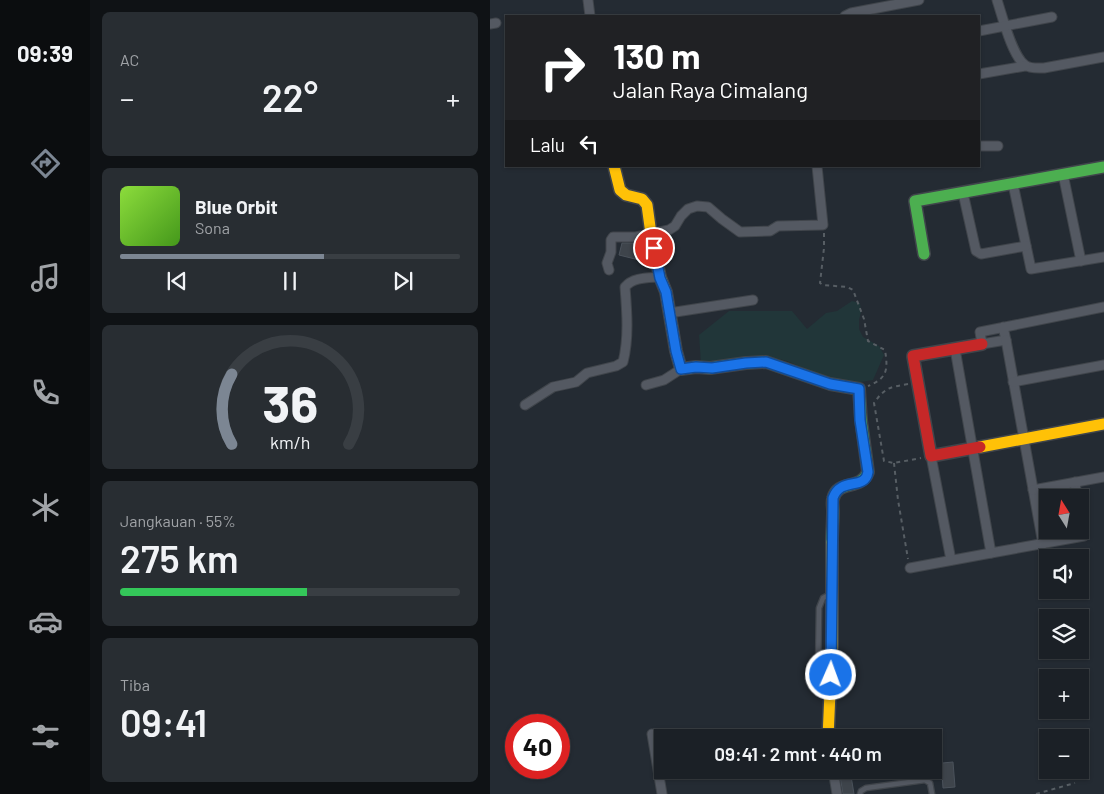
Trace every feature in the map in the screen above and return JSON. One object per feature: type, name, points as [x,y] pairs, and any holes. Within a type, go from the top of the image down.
[{"type":"street","points":[[588,0],[590,15]]},
{"type":"street","points":[[847,15],[884,3],[919,0]]},
{"type":"street","points":[[997,0],[1004,26],[1016,54],[1025,66]]},
{"type":"street","points":[[980,31],[1052,17]]},
{"type":"street","points":[[980,74],[1025,66],[1044,68],[1104,57]]},
{"type":"street","points":[[980,146],[998,146]]},
{"type":"street","points":[[614,167],[618,184],[624,194],[646,202],[660,278],[666,292],[677,359],[681,369]]},
{"type":"street","points":[[609,270],[606,263],[611,252],[611,240],[613,237],[636,237],[673,228],[685,212],[697,206],[708,207],[740,232],[770,232],[778,226],[823,224],[817,167]]},
{"type":"street","points":[[924,254],[915,201],[1104,167]]},
{"type":"street","points":[[1063,174],[1081,260]]},
{"type":"street","points":[[1013,184],[1031,269],[1104,257]]},
{"type":"street","points":[[963,193],[976,251],[981,254],[1026,246]]},
{"type":"street","points":[[526,405],[554,387],[576,382],[587,373],[616,366],[623,362],[627,327],[625,287],[632,281],[660,278]]},
{"type":"street","points":[[669,313],[753,300]]},
{"type":"street","points":[[982,344],[980,332],[1104,307]]},
{"type":"street","points":[[1004,327],[1043,544]]},
{"type":"street","points":[[951,560],[913,356],[1006,340]]},
{"type":"street","points":[[954,349],[991,553]]},
{"type":"street","points":[[646,385],[664,380],[681,369],[696,367],[712,368],[766,362],[830,384],[859,389],[860,420],[868,472],[863,482],[841,487],[833,498],[832,646],[828,729]]},
{"type":"street","points":[[1013,382],[1104,365]]},
{"type":"street","points":[[931,456],[1104,424]]},
{"type":"street","points":[[1033,490],[1104,477]]},
{"type":"street","points":[[1075,482],[1076,489]]},
{"type":"street","points":[[910,568],[1069,539]]},
{"type":"street","points":[[652,734],[662,794]]},
{"type":"street","points":[[834,779],[837,794]]},
{"type":"lane","points":[[818,671],[820,605],[823,598],[832,594]]},
{"type":"lane","points":[[860,794],[866,788],[925,780],[930,783],[932,794]]},
{"type":"path","points":[[823,224],[824,248],[820,283],[847,287],[854,290],[862,312],[868,341],[885,350],[888,366],[884,375],[873,384],[859,389]]},
{"type":"path","points":[[917,382],[890,387],[874,403],[884,462],[894,463],[931,456]]},
{"type":"path","points":[[894,463],[898,500],[910,568]]},
{"type":"path","points":[[1036,794],[1075,783]]},
{"type":"green space","points":[[852,301],[860,303],[859,329],[863,337],[879,346],[884,355],[873,380],[843,385],[779,359],[752,358],[716,367],[701,363],[699,335],[729,311],[792,311],[807,329],[826,313],[837,311]]},
{"type":"building","points":[[622,243],[643,245],[639,260],[619,255]]},
{"type":"building","points":[[953,762],[955,787],[943,788],[942,763]]},
{"type":"building","points":[[840,779],[852,779],[854,794],[843,794]]},
{"type":"traffic: fast","points":[[924,254],[915,201],[1104,167]]},
{"type":"traffic: fast","points":[[710,368],[766,362],[830,384],[859,389],[868,472],[865,478],[855,484],[839,489],[835,493],[833,499],[832,542]]},
{"type":"traffic: slow","points":[[614,167],[620,190],[626,195],[642,199],[647,205],[651,234],[660,277],[666,292],[681,369],[710,368]]},
{"type":"traffic: slow","points":[[980,447],[1104,424]]},
{"type":"traffic: slow","points":[[828,729],[832,646],[832,542]]},
{"type":"traffic: jam","points":[[980,447],[931,456],[913,356],[982,344]]},
{"type":"route","points":[[654,248],[660,278],[666,292],[677,359],[681,369],[696,367],[712,368],[766,362],[819,381],[859,389],[860,420],[868,472],[866,480],[841,487],[833,498],[831,675]]}]
